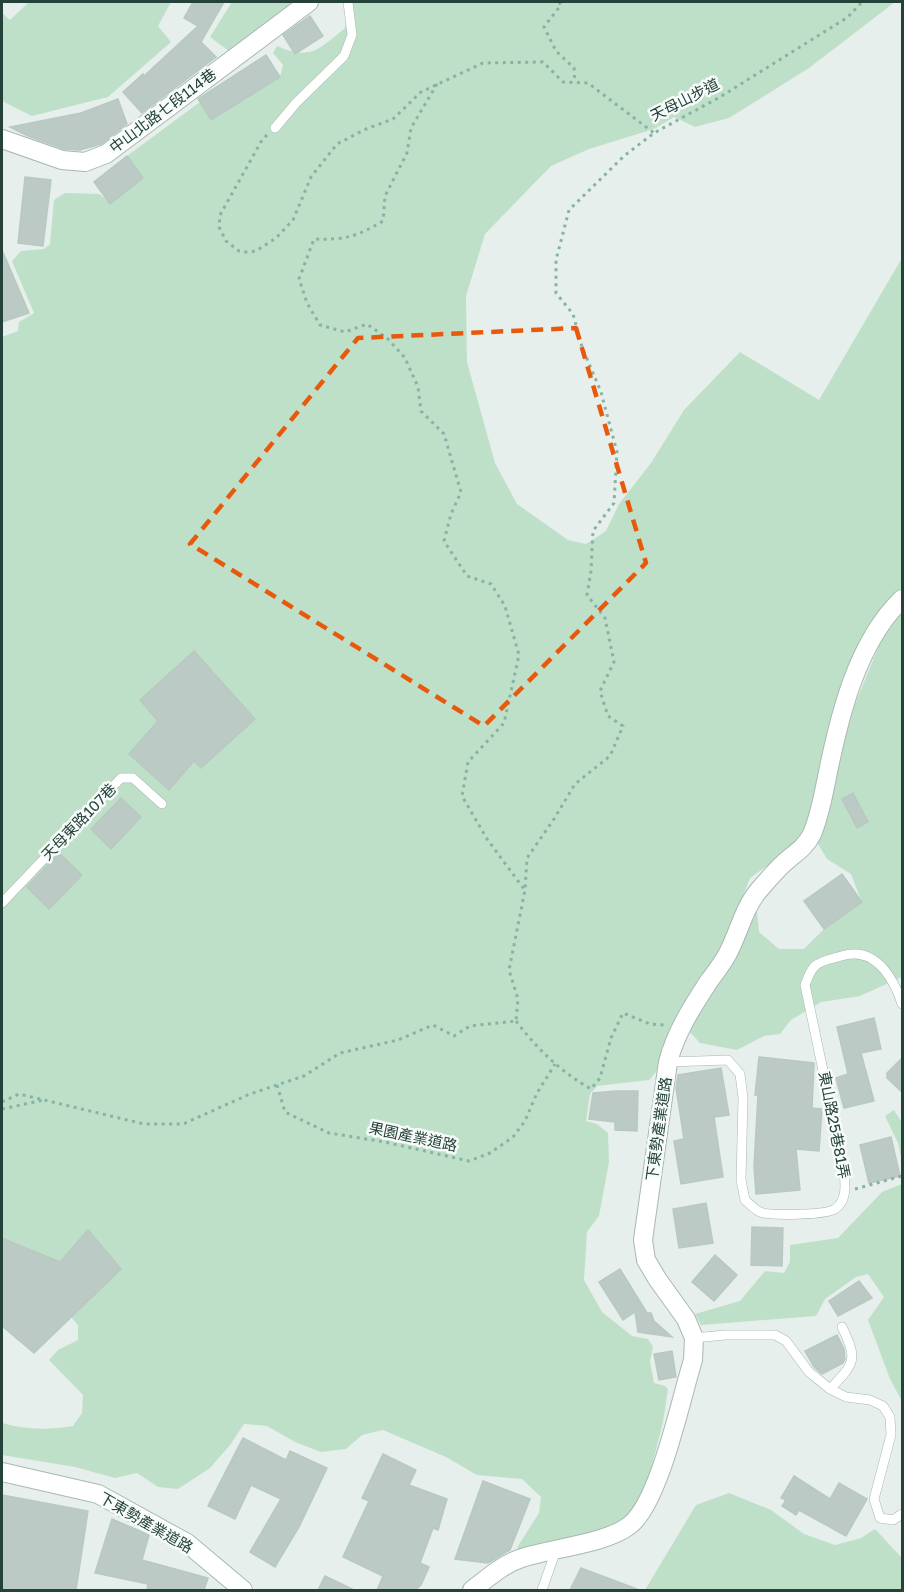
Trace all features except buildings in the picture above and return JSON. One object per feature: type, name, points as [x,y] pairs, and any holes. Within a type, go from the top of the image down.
[{"type":"street","name":"中山北路七段114巷","points":[[2,139],[62,160],[85,162],[106,154],[309,2]]},
{"type":"street","name":"下東勢產業道路","points":[[694,1338],[686,1319],[646,1260],[643,1240],[668,1062],[680,1027],[727,955],[745,912],[758,891],[785,862],[800,852],[812,834],[821,809],[831,759],[849,694],[873,635],[903,599]]},
{"type":"street","points":[[472,1590],[505,1566],[521,1558],[608,1536],[631,1525],[656,1487],[693,1360],[694,1338]]},
{"type":"street","name":"下東勢產業道路","points":[[2,1472],[98,1494],[187,1544],[243,1590]]},
{"type":"lane","points":[[275,128],[296,103],[344,56],[352,35],[348,2]]},
{"type":"lane","name":"天母東路107巷","points":[[2,903],[121,778],[133,778],[162,804]]},
{"type":"lane","name":"東山路25巷81弄","points":[[668,1062],[728,1060],[740,1074],[743,1098],[741,1180],[746,1200],[760,1212],[819,1214],[835,1210],[841,1203],[846,1189],[806,985],[810,971],[817,963],[853,954],[867,957],[883,968],[897,987],[903,1004]]},
{"type":"lane","points":[[830,1389],[848,1370],[853,1358],[852,1349],[842,1327]]},
{"type":"lane","points":[[694,1338],[724,1335],[775,1335],[786,1341],[809,1372],[830,1389],[883,1406],[890,1416],[891,1435],[874,1498],[880,1518],[893,1520],[903,1514]]},
{"type":"lane","points":[[542,1590],[556,1550]]},
{"type":"path","points":[[559,2],[561,5],[544,27],[556,51],[574,68],[575,82]]},
{"type":"path","name":"天母山步道","points":[[275,128],[262,140],[220,215],[219,226],[226,241],[239,251],[256,251],[276,238],[293,220],[311,177],[337,144],[366,129],[393,119],[421,92],[483,63],[543,62],[563,82],[588,83],[654,133],[720,97],[848,17],[862,2]]},
{"type":"path","points":[[437,84],[411,129],[407,153],[385,196],[383,221],[361,234],[337,240],[314,238],[300,279],[307,303],[320,325],[345,332],[367,324],[388,339],[405,358],[418,387],[421,411],[444,434],[450,462],[461,492],[451,514],[444,541],[467,576],[491,584],[504,606],[519,655],[504,723],[468,762],[462,796],[487,839],[525,890]]},
{"type":"path","points":[[654,133],[624,156],[569,210],[556,260],[556,293],[573,314],[582,347],[601,393],[617,452],[614,502],[594,531],[587,595],[605,618],[614,663],[600,691],[608,717],[623,726],[610,756],[575,784],[527,858],[525,890],[509,970],[518,999],[516,1021],[532,1042],[555,1064],[572,1078],[591,1089],[600,1078],[612,1038],[623,1013],[650,1024],[680,1027]]},
{"type":"path","points":[[2,1102],[20,1094],[144,1124],[183,1124],[214,1109],[304,1076],[340,1053],[398,1040],[434,1025],[454,1036],[470,1026],[516,1021]]},
{"type":"path","name":"果園產業道路","points":[[277,1085],[285,1112],[329,1133],[385,1142],[470,1161],[490,1153],[513,1137],[525,1120],[537,1093],[555,1064]]},
{"type":"path","points":[[2,1109],[45,1100]]},
{"type":"path","points":[[846,1189],[847,1191],[870,1186],[903,1176]]},
{"type":"highlighted area","points":[[576,328],[646,563],[484,726],[190,544],[358,338]]},
{"type":"green space","points":[[29,2],[171,2],[158,26],[171,42],[108,97],[32,116],[2,101],[2,13],[10,20]]},
{"type":"green space","points":[[232,2],[306,2],[237,57],[210,37]]},
{"type":"green space","points":[[349,2],[895,2],[809,68],[729,118],[695,127],[674,117],[654,129],[589,149],[551,166],[485,234],[466,296],[467,362],[495,463],[517,504],[568,540],[586,544],[606,531],[619,504],[651,463],[684,410],[740,352],[819,400],[902,258],[902,587],[883,608],[804,830],[788,851],[750,878],[720,955],[666,1044],[656,1072],[649,1080],[597,1086],[590,1094],[586,1121],[597,1124],[608,1133],[609,1162],[599,1216],[587,1232],[584,1280],[602,1312],[632,1336],[648,1339],[653,1347],[650,1361],[654,1383],[668,1389],[663,1422],[649,1477],[638,1505],[624,1521],[598,1532],[517,1554],[518,1546],[539,1513],[541,1497],[522,1479],[477,1475],[446,1457],[383,1430],[362,1435],[346,1449],[321,1452],[295,1442],[267,1426],[244,1424],[210,1468],[178,1489],[158,1487],[137,1473],[115,1478],[75,1467],[2,1455],[2,1423],[46,1429],[73,1426],[82,1413],[83,1395],[49,1360],[58,1350],[78,1340],[78,1325],[71,1317],[121,1269],[88,1231],[60,1262],[2,1238],[2,337],[18,331],[19,322],[34,313],[12,261],[21,251],[44,249],[50,244],[54,200],[65,193],[99,194],[111,203],[143,178],[127,156],[200,102],[280,77],[283,65],[273,53],[277,46],[298,52],[307,52],[321,47],[345,28]]},
{"type":"green space","points":[[902,612],[902,977],[860,996],[821,1002],[791,1020],[780,1034],[764,1036],[737,1050],[700,1043],[687,1029],[750,909],[757,911],[759,932],[779,949],[804,949],[824,929],[862,902],[851,874],[827,859],[815,839],[843,733],[881,641]]},
{"type":"green space","points":[[894,1110],[902,1123],[902,1162],[898,1143],[885,1116]]},
{"type":"green space","points":[[902,1184],[902,1401],[890,1379],[868,1320],[884,1297],[868,1274],[856,1277],[825,1299],[816,1316],[701,1325],[695,1314],[740,1301],[765,1271],[784,1273],[790,1262],[790,1245],[838,1238],[882,1192]]},
{"type":"green space","points":[[729,1493],[771,1510],[804,1534],[835,1545],[861,1538],[875,1529],[902,1558],[902,1590],[645,1590],[696,1505]]}]
